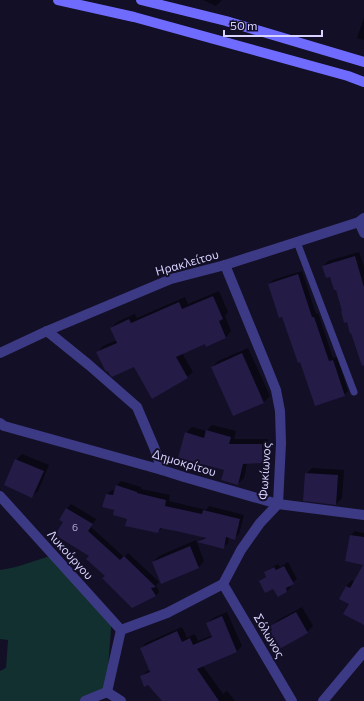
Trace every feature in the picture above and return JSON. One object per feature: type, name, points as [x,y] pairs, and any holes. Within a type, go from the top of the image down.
[{"type":"main road","points":[[58,0],[134,17],[348,76],[364,82]]},
{"type":"main road","points":[[141,0],[226,21],[364,62]]},
{"type":"street","points":[[362,220],[364,233]]},
{"type":"street","name":"Ηρακλείτου","points":[[0,353],[47,331],[171,279],[225,265],[362,220]]},
{"type":"street","name":"Φωκίωνος","points":[[224,584],[241,550],[260,523],[278,504],[281,443],[280,411],[276,390],[225,265]]},
{"type":"street","points":[[47,331],[137,407],[162,470]]},
{"type":"street","name":"Δημοκρίτου","points":[[1,427],[162,470],[278,504],[364,515]]},
{"type":"street","name":"Λυκούργου","points":[[0,496],[121,630]]},
{"type":"street","points":[[107,692],[121,630],[167,613],[224,584]]},
{"type":"street","name":"Σόλωνος","points":[[224,584],[292,701]]},
{"type":"street","points":[[323,701],[364,652]]},
{"type":"street","points":[[85,701],[107,692]]},
{"type":"street","points":[[107,692],[121,701]]},
{"type":"lane","points":[[297,242],[354,392]]},
{"type":"green space","points":[[50,556],[112,615],[106,695],[88,701],[0,701],[0,671],[6,668],[8,640],[0,639],[0,570],[16,567]]},
{"type":"building","points":[[355,256],[364,287],[364,365],[362,366],[347,322],[344,323],[336,290],[334,290],[330,277],[326,278],[322,266]]},
{"type":"building","points":[[298,274],[312,317],[314,317],[329,361],[333,360],[345,396],[315,406],[300,362],[298,363],[282,317],[279,318],[268,284]]},
{"type":"building","points":[[213,296],[223,319],[219,321],[226,338],[206,347],[205,344],[176,357],[188,378],[152,399],[134,367],[112,377],[108,371],[107,372],[105,370],[96,352],[117,343],[110,328],[129,319],[131,323],[179,302],[182,309]]},
{"type":"building","points":[[242,353],[264,403],[233,416],[211,367]]},
{"type":"building","points":[[206,430],[231,437],[229,444],[262,444],[263,463],[243,464],[238,485],[221,480],[224,470],[201,464],[199,468],[185,464],[186,460],[178,458],[185,432],[204,438]]},
{"type":"building","points":[[15,459],[44,471],[32,498],[4,485]]},
{"type":"building","points":[[305,473],[338,475],[336,505],[303,501]]},
{"type":"building","points":[[116,485],[137,493],[166,500],[165,506],[202,514],[203,510],[240,519],[235,540],[226,537],[224,549],[197,542],[206,538],[176,531],[160,528],[158,533],[125,526],[127,519],[113,515],[114,510],[102,507],[106,494],[113,495]]},
{"type":"building","points":[[66,508],[93,524],[88,531],[120,560],[124,556],[156,587],[151,588],[156,596],[132,608],[102,578],[105,576],[86,559],[89,556],[55,535],[63,522],[59,520]]},
{"type":"building","points":[[350,535],[364,537],[364,625],[343,614],[349,604],[339,599],[346,586],[350,588],[363,565],[345,561]]},
{"type":"building","points":[[190,546],[199,568],[161,584],[152,562]]},
{"type":"building","points":[[284,566],[294,584],[286,588],[287,592],[278,597],[273,589],[265,593],[259,581],[266,577],[264,572],[274,567],[276,570]]},
{"type":"building","points":[[296,612],[308,633],[276,651],[266,634],[272,630],[270,626]]},
{"type":"building","points":[[222,616],[237,652],[197,669],[219,701],[162,701],[148,685],[144,687],[140,676],[150,672],[140,648],[177,631],[182,642],[190,638],[193,645],[212,637],[206,623]]}]
